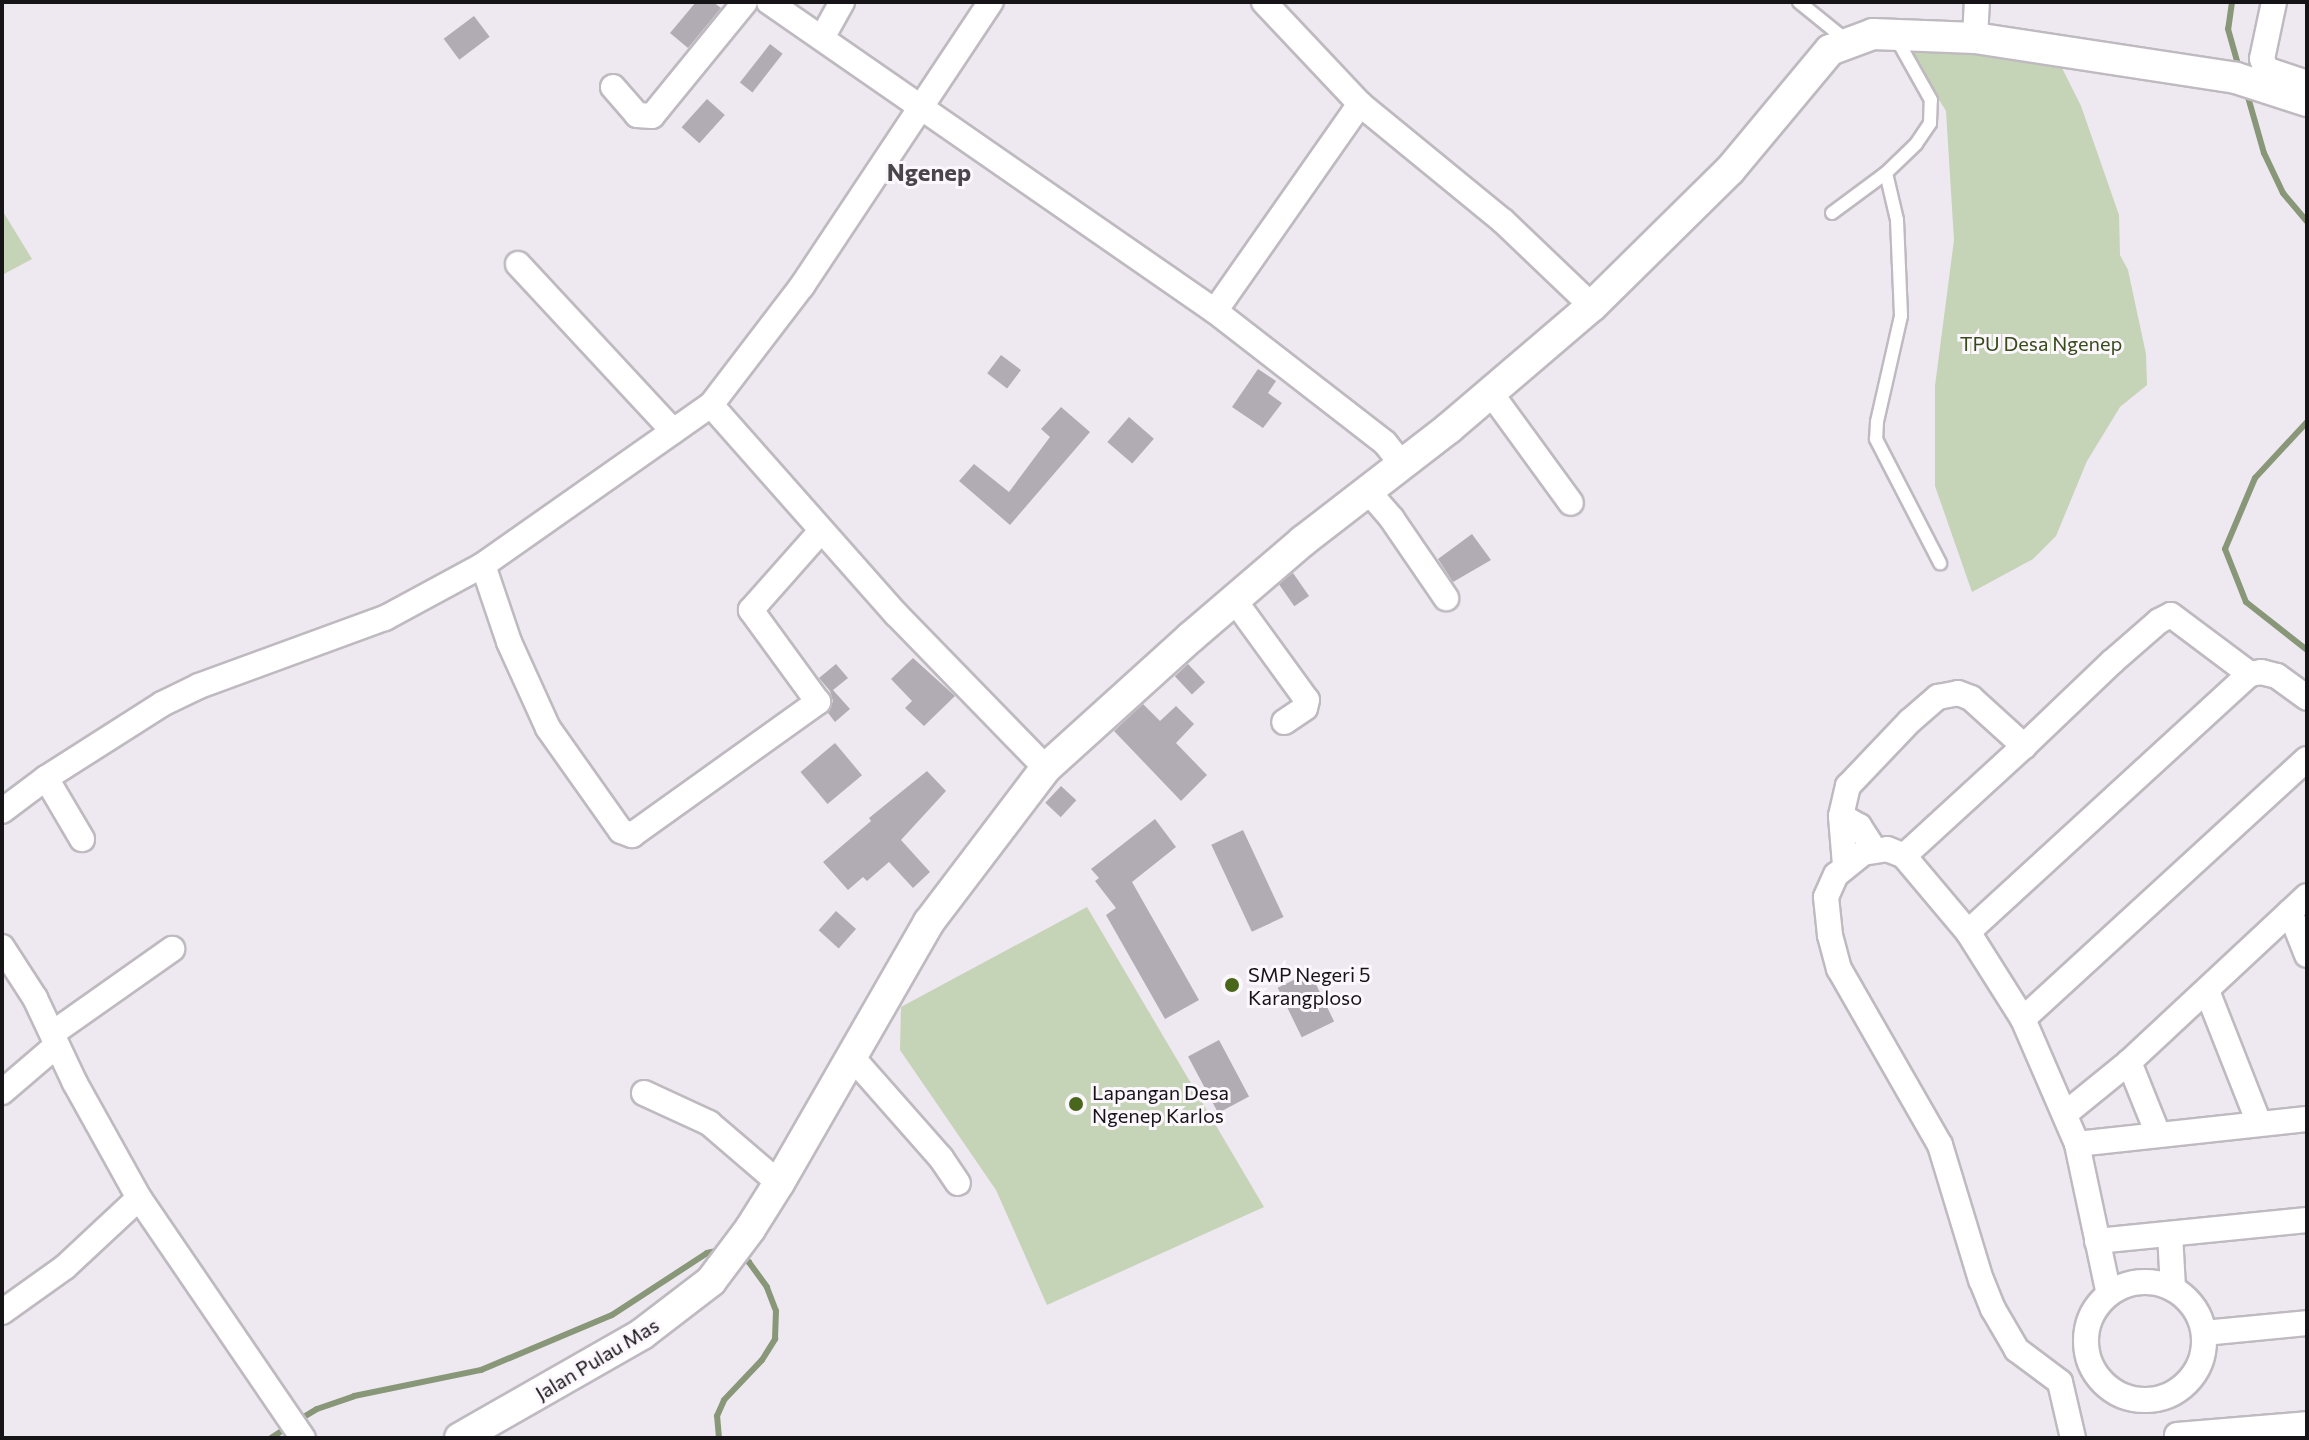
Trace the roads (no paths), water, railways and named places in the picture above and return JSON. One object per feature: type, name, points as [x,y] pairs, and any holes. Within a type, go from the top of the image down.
[{"type":"street","points":[[613,87],[637,115],[652,116],[745,2]]},
{"type":"street","points":[[769,2],[922,105],[1215,311],[1385,443],[1401,463]]},
{"type":"street","points":[[822,38],[842,2]]},
{"type":"street","points":[[2,811],[46,778],[183,693],[385,618],[483,565],[711,405],[802,286],[991,2]]},
{"type":"street","points":[[1264,2],[1360,104],[1503,221],[1592,306]]},
{"type":"street","points":[[1975,38],[1977,2]]},
{"type":"street","points":[[2257,80],[2274,2]]},
{"type":"street","points":[[1848,42],[1873,34],[1894,33],[1975,38],[2257,80],[2307,83]]},
{"type":"street","name":"Jalan Pulau Mas","points":[[460,1438],[650,1329],[689,1301],[723,1265],[750,1229],[929,922],[1046,768],[1191,637],[1592,306],[1730,170],[1819,60],[1848,42]]},
{"type":"street","points":[[2257,80],[2307,101]]},
{"type":"street","points":[[1215,311],[1360,104]]},
{"type":"street","points":[[518,264],[673,431]]},
{"type":"street","points":[[1490,392],[1571,503]]},
{"type":"street","points":[[711,405],[821,531],[1046,768]]},
{"type":"street","points":[[1367,490],[1398,526],[1446,598]]},
{"type":"street","points":[[483,565],[509,642],[548,728],[621,831],[632,835],[818,702],[751,610],[821,531]]},
{"type":"street","points":[[1235,601],[1307,700],[1305,708],[1284,722]]},
{"type":"street","points":[[1904,856],[2167,616],[2178,618],[2250,674]]},
{"type":"street","points":[[1968,932],[2250,674],[2261,672],[2277,676],[2307,698]]},
{"type":"street","points":[[1845,865],[1841,816],[1848,786],[1938,697],[1958,693],[1971,698],[2024,746]]},
{"type":"street","points":[[2023,1019],[2307,759]]},
{"type":"street","points":[[46,778],[82,839]]},
{"type":"street","points":[[1841,816],[1859,826],[1874,849]]},
{"type":"street","points":[[2073,1438],[2060,1382],[2017,1350],[1993,1309],[1935,1134],[1839,969],[1830,935],[1826,897],[1836,875],[1845,865],[1874,849],[1887,849],[1904,856],[1968,932],[2023,1019],[2077,1144],[2109,1294]]},
{"type":"street","points":[[2065,1114],[2129,1062],[2299,904]]},
{"type":"street","points":[[2299,904],[2307,955]]},
{"type":"street","points":[[2,947],[55,1039],[139,1198],[303,1438]]},
{"type":"street","points":[[2,1092],[55,1039],[172,949]]},
{"type":"street","points":[[2207,991],[2259,1123]]},
{"type":"street","points":[[851,1056],[941,1158],[958,1183]]},
{"type":"street","points":[[2129,1062],[2158,1134]]},
{"type":"street","points":[[644,1093],[716,1128],[779,1183]]},
{"type":"street","points":[[2077,1144],[2307,1119]]},
{"type":"street","points":[[2,1312],[65,1267],[139,1198]]},
{"type":"street","points":[[2097,1241],[2307,1220]]},
{"type":"street","points":[[2170,1234],[2173,1288]]},
{"type":"street","points":[[2140,1282],[2173,1288],[2194,1307],[2204,1333],[2202,1359],[2189,1382],[2167,1396],[2145,1400],[2123,1396],[2105,1384],[2092,1367],[2086,1347],[2087,1327],[2095,1309],[2109,1294],[2140,1282]]},
{"type":"street","points":[[2204,1333],[2307,1323]]},
{"type":"street","points":[[2060,1382],[2092,1367]]},
{"type":"street","points":[[2167,1396],[2177,1437],[2307,1424]]},
{"type":"lane","points":[[1799,2],[1848,42]]},
{"type":"lane","points":[[1832,213],[1886,173],[1916,144],[1930,123],[1932,108],[1894,33]]},
{"type":"lane","points":[[1886,173],[1897,220],[1902,301],[1900,330],[1877,422],[1876,439],[1940,563]]},
{"type":"waterway","points":[[2232,2],[2228,29],[2239,68]]},
{"type":"waterway","points":[[2246,90],[2264,153],[2283,193],[2307,222]]},
{"type":"waterway","points":[[2307,422],[2255,478],[2225,549],[2246,602],[2307,650]]},
{"type":"waterway","points":[[297,1421],[317,1409],[354,1396],[481,1370],[612,1315],[707,1253],[720,1250]]},
{"type":"waterway","points":[[719,1438],[717,1416],[724,1400],[762,1360],[775,1339],[776,1311],[767,1287],[749,1262],[738,1257]]},
{"type":"waterway","points":[[271,1438],[288,1427]]},
{"type":"place","name":"SMP Negeri 5 Karangploso","points":[[1232,985]]},
{"type":"place","name":"Lapangan Desa Ngenep Karlos","points":[[1076,1104]]},
{"type":"district","name":"Ngenep","points":[[929,172]]},
{"type":"park label","name":"TPU Desa Ngenep","points":[[2041,343]]}]
